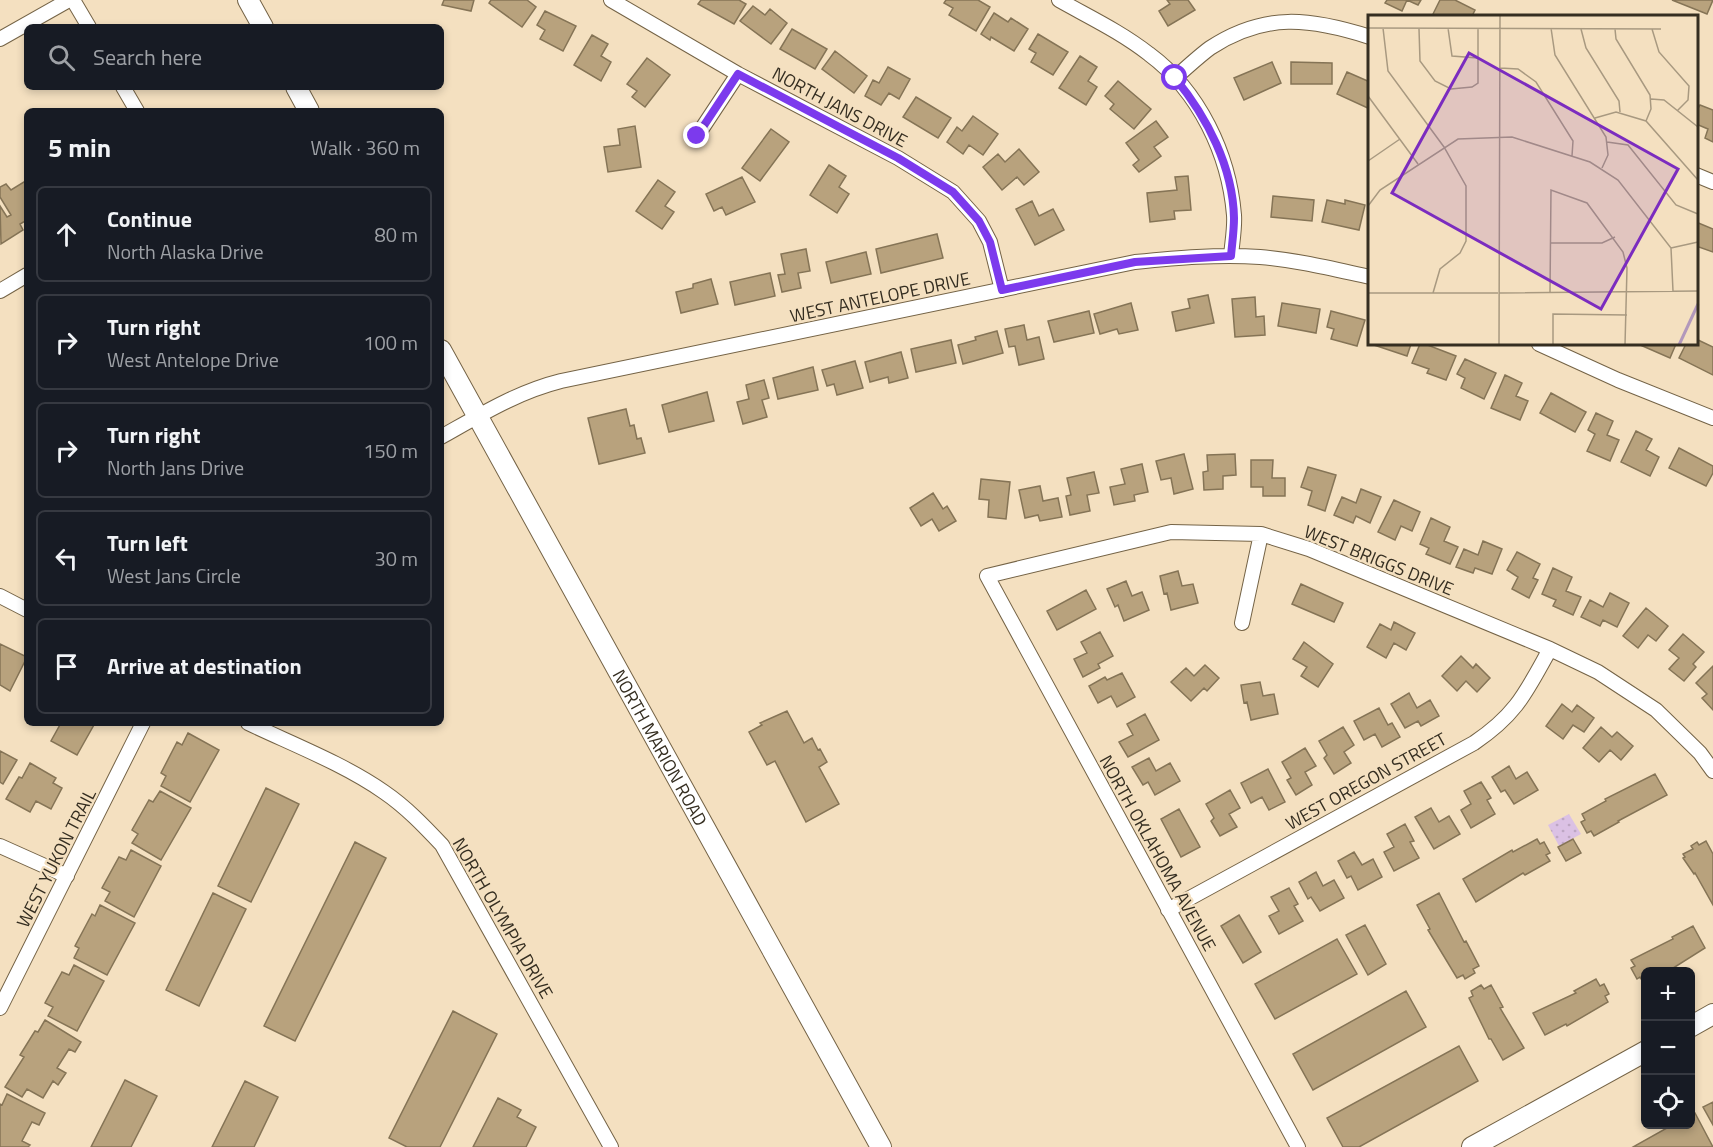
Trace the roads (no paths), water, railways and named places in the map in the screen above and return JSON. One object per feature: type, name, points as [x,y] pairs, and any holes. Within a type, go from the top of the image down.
[{"type":"main road","points":[[248,0],[260,24]]},
{"type":"main road","points":[[298,90],[307,108]]},
{"type":"main road","name":"NORTH MARION ROAD","points":[[444,355],[881,1147]]},
{"type":"main road","points":[[1695,1024],[1713,1014]]},
{"type":"main road","points":[[1472,1147],[1641,1054]]},
{"type":"street","points":[[27,24],[71,0],[86,24]]},
{"type":"street","name":"NORTH JANS DRIVE","points":[[611,0],[738,74],[898,158],[953,192],[979,221],[990,242],[1002,290]]},
{"type":"street","points":[[1059,0],[1125,37],[1149,54],[1175,78],[1191,97],[1209,127],[1221,155],[1234,218],[1231,256]]},
{"type":"street","points":[[1175,78],[1215,45],[1230,36],[1263,24],[1280,21],[1312,23],[1368,37]]},
{"type":"street","points":[[0,39],[24,26]]},
{"type":"street","points":[[697,136],[738,74]]},
{"type":"street","points":[[125,90],[135,108]]},
{"type":"street","points":[[1698,176],[1713,182]]},
{"type":"street","name":"WEST ANTELOPE DRIVE","points":[[478,416],[529,391],[561,381],[1135,262],[1231,256],[1297,262],[1368,277]]},
{"type":"street","points":[[0,291],[24,276]]},
{"type":"street","points":[[1541,345],[1618,380],[1713,418]]},
{"type":"street","points":[[444,435],[478,416]]},
{"type":"street","name":"WEST BRIGGS DRIVE","points":[[987,576],[1171,532],[1261,534],[1309,549],[1550,649],[1598,672],[1656,710],[1700,753],[1713,771]]},
{"type":"street","points":[[1242,623],[1261,534]]},
{"type":"street","name":"NORTH OKLAHOMA AVENUE","points":[[987,576],[1298,1147]]},
{"type":"street","points":[[0,596],[24,608]]},
{"type":"street","name":"WEST OREGON STREET","points":[[1168,910],[1464,748],[1494,729],[1520,703],[1550,649]]},
{"type":"street","name":"WEST YUKON TRAIL","points":[[0,1008],[142,726]]},
{"type":"street","name":"NORTH OLYMPIA DRIVE","points":[[254,726],[351,773],[384,792],[419,820],[442,845],[611,1147]]},
{"type":"street","points":[[0,846],[67,876]]}]
